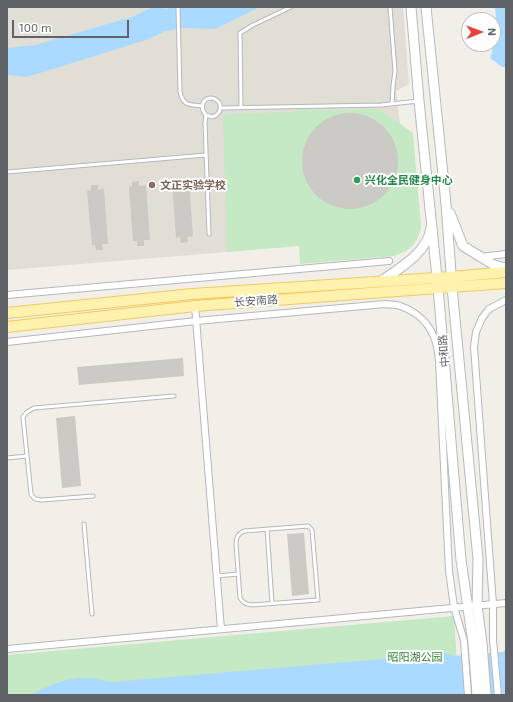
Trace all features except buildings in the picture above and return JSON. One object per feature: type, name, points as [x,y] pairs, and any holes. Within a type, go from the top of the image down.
[{"type":"main road","name":"中和路","points":[[411,7],[419,101],[438,282],[462,560],[473,606],[486,695]]},
{"type":"main road","name":"中和路","points":[[426,7],[446,204],[451,282],[478,559],[473,606]]},
{"type":"main road","points":[[446,204],[463,246],[494,265],[506,268]]},
{"type":"main road","points":[[381,281],[410,260],[418,252],[425,243],[430,232],[432,218]]},
{"type":"main road","name":"长安南路","points":[[451,282],[506,272]]},
{"type":"main road","name":"长安南路","points":[[7,313],[192,294],[381,281],[506,283]]},
{"type":"main road","name":"长安南路","points":[[7,326],[438,282]]},
{"type":"main road","name":"中和路","points":[[477,695],[478,643]]},
{"type":"street","points":[[479,257],[506,254]]},
{"type":"street","points":[[7,295],[389,261]]},
{"type":"street","points":[[498,695],[493,640],[492,604],[474,347],[476,332],[482,318],[489,309],[506,300]]},
{"type":"street","points":[[7,342],[196,321],[385,304],[399,306],[422,318],[431,330],[436,344],[439,362],[450,571],[454,607],[464,641],[468,695]]},
{"type":"street","points":[[194,306],[221,628]]},
{"type":"street","points":[[7,649],[221,628],[506,603]]},
{"type":"lane","points":[[178,7],[180,92],[182,100],[187,104],[202,106]]},
{"type":"lane","points":[[241,107],[240,33],[253,25],[291,7]]},
{"type":"lane","points":[[390,7],[395,71],[392,104]]},
{"type":"lane","points":[[212,98],[218,101],[221,108],[215,116],[212,117],[206,115],[202,110],[202,106],[205,100],[212,98]]},
{"type":"lane","points":[[221,108],[381,105],[419,101]]},
{"type":"lane","points":[[206,115],[205,123],[209,234]]},
{"type":"lane","points":[[7,172],[206,155]]},
{"type":"lane","points":[[93,496],[42,500],[35,499],[30,494],[24,417],[27,412],[34,408],[174,396]]},
{"type":"lane","points":[[7,458],[27,456]]},
{"type":"lane","points":[[84,524],[92,614]]},
{"type":"lane","points":[[308,526],[312,530],[318,600],[252,605],[243,602],[240,598],[236,538],[239,533],[244,531],[267,529],[308,526]]},
{"type":"lane","points":[[267,529],[272,603]]},
{"type":"lane","points":[[217,576],[238,574]]},
{"type":"shaded area","name":"文正实验学校","points":[[7,7],[403,7],[409,84],[396,91],[400,124],[379,109],[299,245],[7,270]]},
{"type":"green space","name":"兴化全民健身中心","points":[[379,109],[413,133],[421,227],[415,243],[409,249],[394,256],[300,264],[299,246],[227,252],[223,119],[226,114],[295,112],[296,110]]},
{"type":"green space","name":"昭阳湖公园","points":[[454,616],[459,695],[7,695],[7,655]]},
{"type":"water","points":[[153,7],[165,9],[172,7],[260,7],[215,29],[184,28],[165,31],[149,39],[27,77],[7,75],[7,48],[35,45],[132,17]]},
{"type":"water","points":[[495,7],[506,7],[506,67],[502,67],[490,58],[492,52],[501,52],[501,12],[495,12]]},
{"type":"water","points":[[506,649],[506,695],[30,695],[65,680],[80,678],[94,678],[112,682],[446,653],[452,656],[503,652]]},
{"type":"place","name":"兴化全民健身中心","points":[[357,180]]},
{"type":"place","name":"文正实验学校","points":[[152,185]]}]
